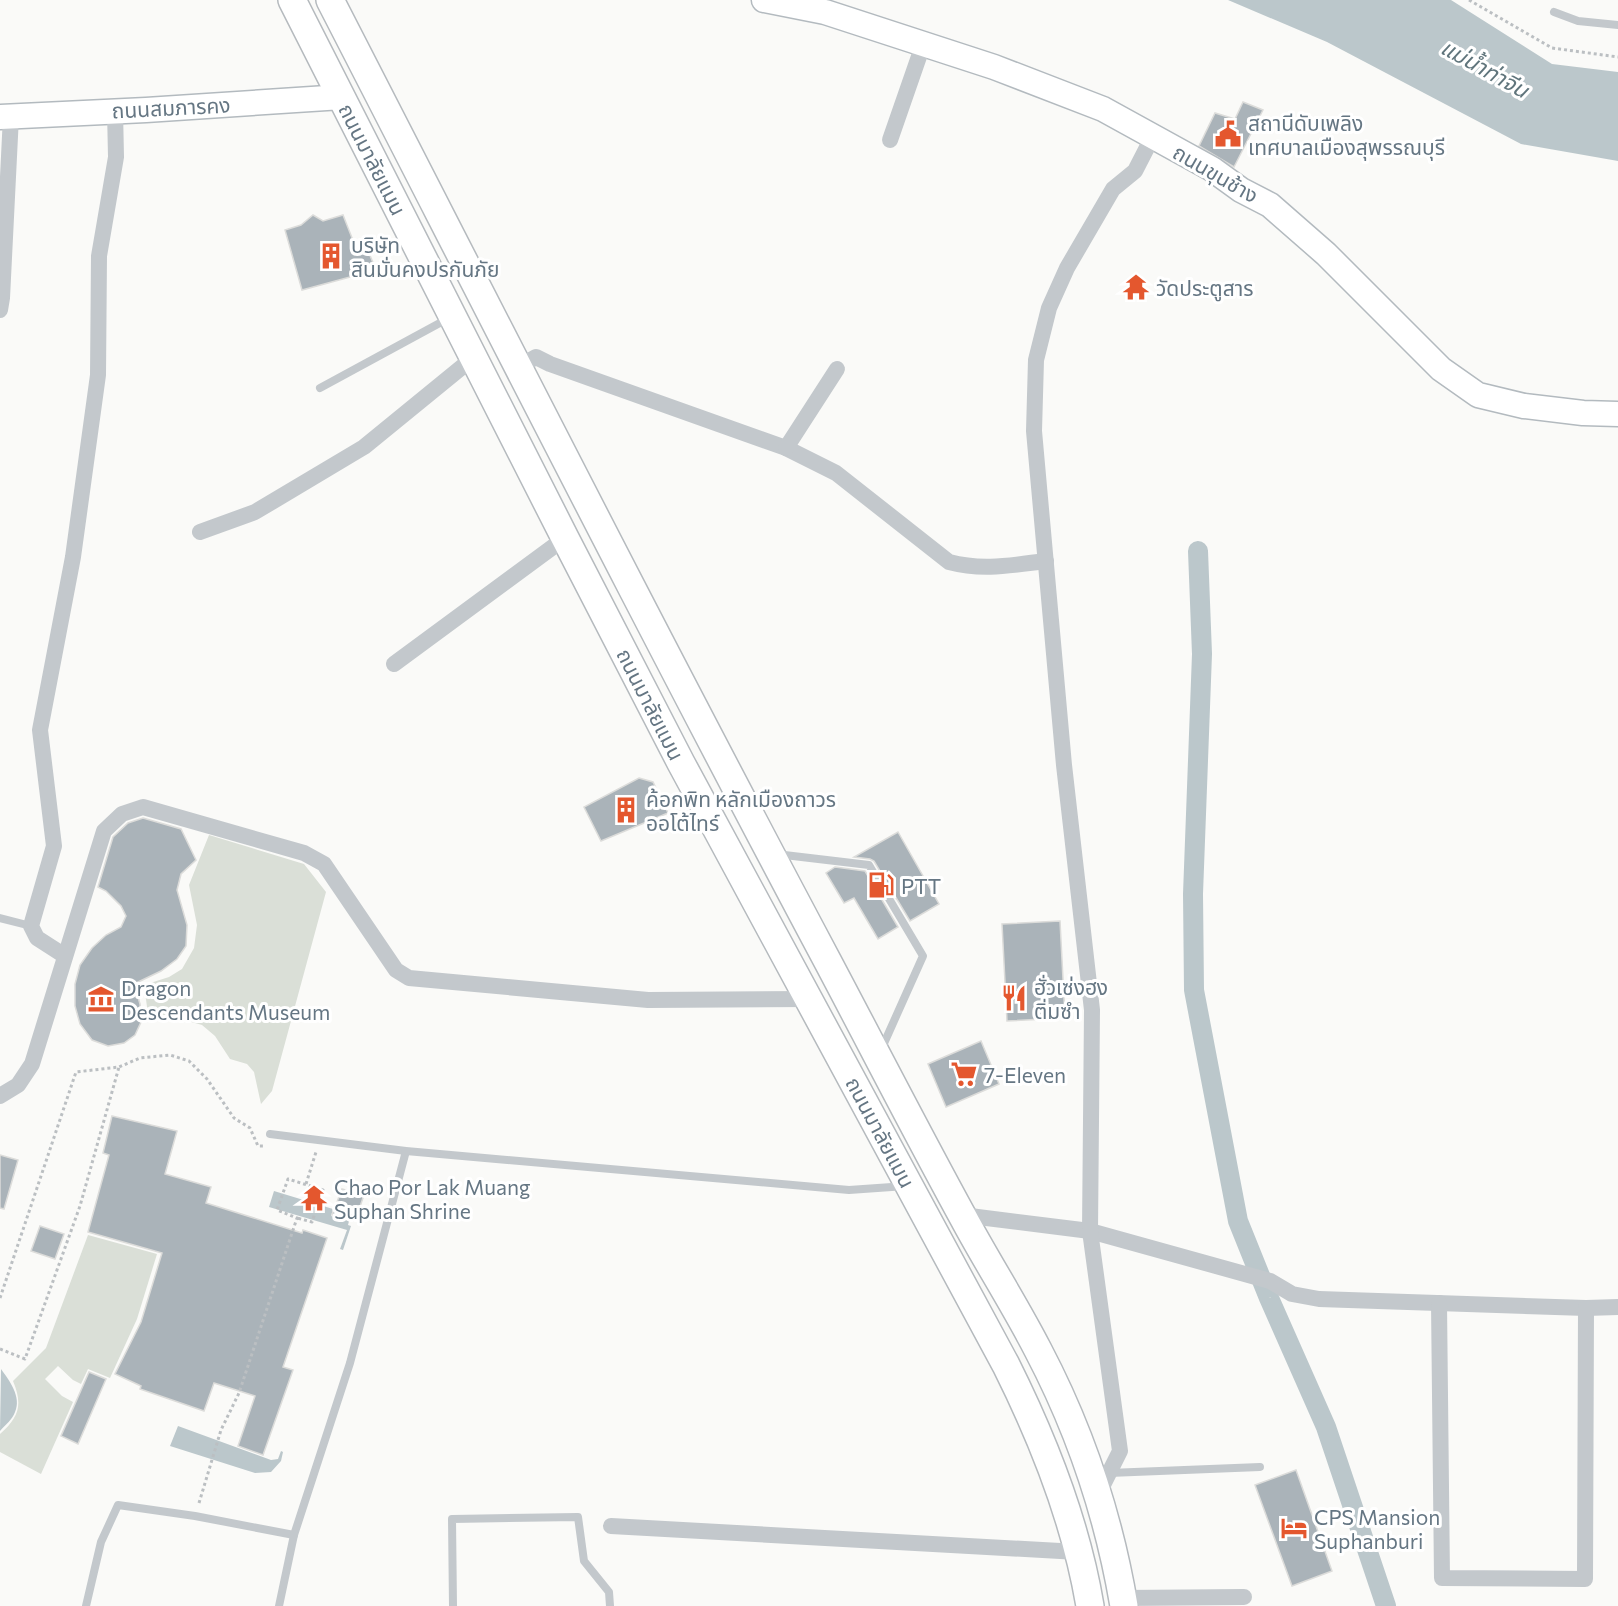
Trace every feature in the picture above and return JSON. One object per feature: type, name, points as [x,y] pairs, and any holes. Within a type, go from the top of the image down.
[{"type":"main road","name":"ถนนมาลัยแมน","points":[[292,0],[681,763],[1028,1409],[1060,1494],[1078,1552],[1090,1606]]},
{"type":"main road","name":"ถนนมาลัยแมน","points":[[330,0],[712,745],[1061,1396],[1079,1440],[1103,1484],[1124,1602]]},
{"type":"main road","name":"ถนนขุนช้าง","points":[[764,0],[825,12],[994,67],[1103,109],[1270,205],[1326,254],[1441,369],[1478,395],[1524,406],[1583,413],[1618,414]]},
{"type":"main road","name":"ถนนสมภารคง","points":[[5,117],[342,97]]},
{"type":"main road","points":[[681,763],[712,745]]},
{"type":"main road","points":[[909,1185],[939,1171]]},
{"type":"street","points":[[890,140],[923,45]]},
{"type":"street","points":[[65,956],[37,938],[31,926],[54,846],[40,730],[73,557],[98,375],[99,256],[116,157],[115,110]]},
{"type":"street","points":[[0,310],[5,117]]},
{"type":"street","points":[[1103,1484],[1120,1450],[1090,1231],[1092,1011],[1064,765],[1034,431],[1034,389],[1036,360],[1049,308],[1067,268],[1113,189],[1135,171],[1153,136]]},
{"type":"street","points":[[518,368],[536,357],[786,448],[836,473],[950,562],[970,568],[1046,561]]},
{"type":"street","points":[[200,532],[255,512],[364,447],[473,358]]},
{"type":"street","points":[[786,448],[837,369]]},
{"type":"street","points":[[394,664],[565,538]]},
{"type":"street","points":[[0,1096],[18,1085],[32,1064],[104,831],[122,814],[143,807],[304,853],[324,864],[396,970],[409,978],[648,1000],[809,999]]},
{"type":"street","points":[[962,1215],[1090,1231],[1270,1281],[1292,1294],[1320,1299],[1586,1308],[1618,1307]]},
{"type":"street","points":[[1439,1303],[1442,1578],[1585,1579],[1586,1308]]},
{"type":"street","points":[[611,1526],[1078,1552]]},
{"type":"street","points":[[1124,1602],[1244,1597]]},
{"type":"lane","points":[[1554,12],[1578,21],[1618,25]]},
{"type":"lane","points":[[320,388],[452,316]]},
{"type":"lane","points":[[770,853],[869,865],[923,956],[878,1056]]},
{"type":"lane","points":[[0,918],[31,926]]},
{"type":"lane","points":[[270,1134],[406,1151],[849,1190],[909,1185]]},
{"type":"lane","points":[[279,1606],[294,1535],[350,1363],[406,1151]]},
{"type":"lane","points":[[1103,1484],[1260,1467]]},
{"type":"lane","points":[[86,1606],[101,1542],[118,1505],[195,1516],[294,1535]]},
{"type":"lane","points":[[453,1606],[452,1520],[578,1517],[584,1561],[609,1592],[609,1606]]},
{"type":"path","points":[[1469,0],[1552,48],[1618,57]]},
{"type":"path","points":[[0,1298],[76,1072],[119,1067],[140,1058],[170,1055],[189,1061],[207,1079],[234,1118],[250,1128]]},
{"type":"path","points":[[0,1348],[25,1359],[80,1206],[119,1067]]},
{"type":"path","points":[[306,1184],[317,1150]]},
{"type":"path","points":[[288,1179],[306,1184],[323,1190],[312,1222],[277,1210],[288,1179]]},
{"type":"path","points":[[195,1516],[221,1430],[239,1393],[297,1218]]},
{"type":"shaded area","points":[[209,835],[304,864],[326,892],[272,1091],[261,1104],[254,1072],[247,1064],[230,1059],[215,1036],[202,1025],[167,1015],[148,1014],[144,985],[169,977],[182,969],[194,948],[197,925],[189,885]]},
{"type":"shaded area","points":[[88,1235],[157,1254],[137,1319],[110,1378],[88,1369],[81,1384],[58,1366],[45,1379],[62,1396],[73,1402],[41,1474],[0,1452],[0,1434],[11,1422],[17,1410],[18,1397],[13,1381],[46,1348]]},
{"type":"water","name":"แม่น้ำท่าจีน","points":[[1228,0],[1451,0],[1552,64],[1618,72],[1618,161],[1521,144],[1327,42]]},
{"type":"water","points":[[274,1191],[333,1209],[331,1216],[349,1221],[348,1225],[351,1226],[343,1250],[340,1249],[347,1230],[269,1207]]},
{"type":"water","points":[[1,1369],[14,1389],[17,1406],[11,1420],[0,1431]]},
{"type":"water","points":[[178,1426],[271,1460],[278,1459],[281,1451],[283,1452],[281,1461],[271,1472],[255,1473],[170,1446]]},
{"type":"building","name":"สถานีดับเพลิง เทศบาลเมืองสุพรรณบุรี","points":[[1243,102],[1263,110],[1234,167],[1199,146],[1215,113],[1235,119]]},
{"type":"building","name":"บริษัท สินมั่นคงปรกันภัย","points":[[313,215],[323,221],[343,215],[354,243],[364,241],[376,270],[302,290],[285,230],[301,225]]},
{"type":"building","name":"ค้อกพิท หลักเมืองถาวร ออโต้ไทร์","points":[[639,778],[653,782],[668,813],[601,841],[584,807]]},
{"type":"building","points":[[143,818],[181,829],[196,860],[181,874],[177,890],[187,925],[186,946],[177,959],[161,971],[134,984],[140,1004],[141,1022],[135,1035],[124,1043],[108,1046],[92,1040],[80,1024],[75,1006],[75,984],[80,965],[92,948],[106,935],[121,927],[126,916],[121,906],[106,891],[98,887],[113,837],[128,823]]},
{"type":"building","points":[[898,832],[939,904],[910,921],[874,861],[854,857]]},
{"type":"building","points":[[835,867],[865,871],[898,927],[878,939],[854,898],[844,903],[826,873]]},
{"type":"building","points":[[1060,921],[1065,1018],[1007,1021],[1002,924]]},
{"type":"building","name":"7-Eleven","points":[[981,1041],[999,1084],[946,1107],[928,1064]]},
{"type":"building","points":[[112,1116],[177,1131],[165,1174],[211,1187],[206,1203],[302,1233],[303,1230],[327,1238],[283,1367],[293,1370],[263,1455],[238,1446],[255,1396],[214,1383],[204,1411],[140,1389],[141,1386],[115,1374],[141,1322],[162,1253],[88,1232],[109,1155],[103,1153]]},
{"type":"building","points":[[0,1155],[18,1160],[4,1209],[0,1208]]},
{"type":"building","points":[[342,1189],[364,1195],[355,1221],[332,1215]]},
{"type":"building","points":[[40,1226],[64,1234],[55,1259],[31,1251]]},
{"type":"building","points":[[89,1372],[106,1379],[78,1444],[61,1436]]},
{"type":"building","name":"CPS Mansion Suphanburi","points":[[1296,1470],[1332,1571],[1292,1586],[1255,1485]]},
{"type":"waterway","points":[[1198,551],[1202,654],[1193,894],[1194,990],[1238,1221],[1326,1427],[1386,1606]]},
{"type":"place","name":"สถานีดับเพลิง เทศบาลเมืองสุพรรณบุรี","points":[[1228,134]]},
{"type":"place","name":"บริษัท สินมั่นคงปรกันภัย","points":[[331,256]]},
{"type":"place","name":"วัดประตูสาร","points":[[1136,287]]},
{"type":"place","name":"ค้อกพิท หลักเมืองถาวร ออโต้ไทร์","points":[[626,810]]},
{"type":"place","name":"PTT","points":[[881,885]]},
{"type":"place","name":"ฮั่วเซ่งฮง ติ่มซำ","points":[[1014,998]]},
{"type":"place","name":"Dragon Descendants Museum","points":[[101,999]]},
{"type":"place","name":"7-Eleven","points":[[964,1074]]},
{"type":"place","name":"Chao Por Lak Muang Suphan Shrine","points":[[314,1198]]},
{"type":"place","name":"CPS Mansion Suphanburi","points":[[1294,1528]]}]
